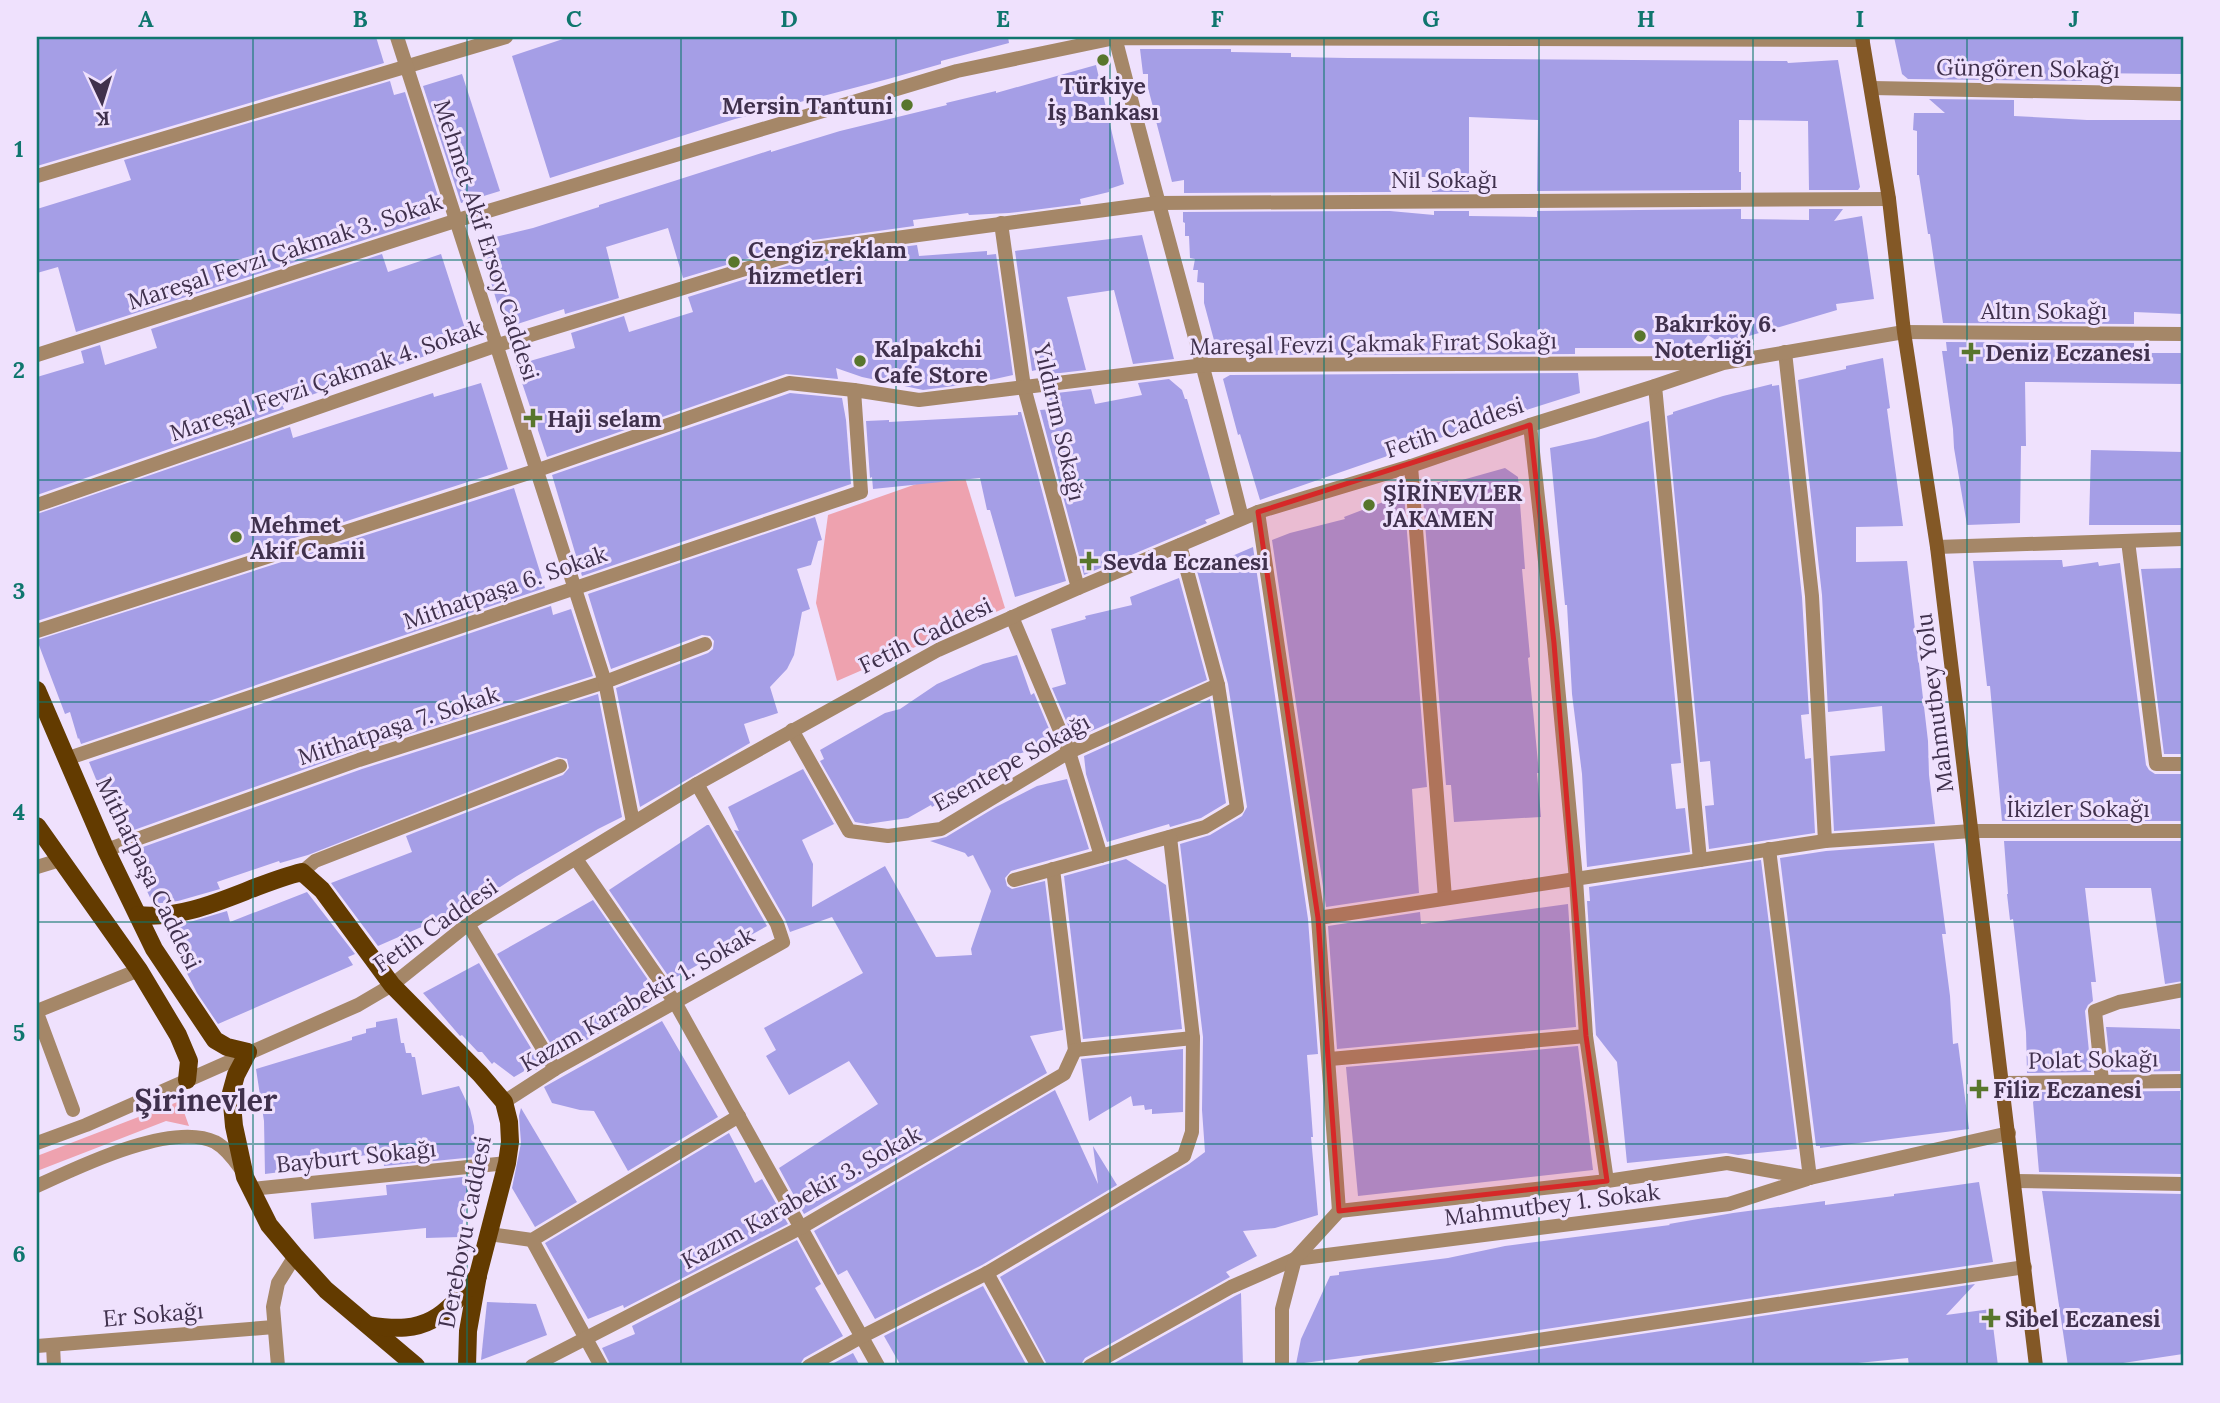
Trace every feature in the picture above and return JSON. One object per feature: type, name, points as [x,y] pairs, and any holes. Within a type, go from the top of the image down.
[{"type":"main road","name":"Mahmutbey Yolu","points":[[1863,38],[1889,199],[1904,332],[1937,547],[2036,1366]]},
{"type":"main road","name":"Mithatpaşa Caddesi","points":[[37,690],[106,850],[154,949],[209,1034],[227,1047],[248,1052]]},
{"type":"main road","points":[[37,825],[139,970],[178,1035],[189,1061],[187,1080]]},
{"type":"main road","points":[[138,915],[159,917],[181,914],[302,872],[323,890],[392,985],[504,1102]]},
{"type":"main road","points":[[248,1052],[236,1075],[231,1093],[234,1126],[248,1183],[269,1225],[326,1290],[416,1366]]},
{"type":"main road","name":"Dereboyu Caddesi","points":[[467,1366],[468,1331],[478,1275],[510,1142],[504,1102]]},
{"type":"main road","points":[[365,1325],[391,1329],[413,1327],[435,1319],[453,1305],[478,1275]]},
{"type":"street","name":"Mehmet Akif Ersoy Caddesi","points":[[397,37],[606,682],[634,822]]},
{"type":"street","points":[[37,176],[506,37]]},
{"type":"street","points":[[1115,37],[1242,518]]},
{"type":"street","name":"Mareşal Fevzi Çakmak 3. Sokak","points":[[37,355],[458,220],[957,72],[1115,37],[1863,38]]},
{"type":"street","name":"Güngören Sokağı","points":[[1872,88],[2183,94]]},
{"type":"street","name":"Nil Sokağı","points":[[1001,223],[1157,203],[1889,199]]},
{"type":"street","name":"Mareşal Fevzi Çakmak 4. Sokak","points":[[37,505],[498,345],[807,250],[1001,223]]},
{"type":"street","name":"Yıldırım Sokağı","points":[[1001,223],[1024,387],[1078,588]]},
{"type":"street","name":"Altın Sokağı","points":[[1904,332],[2183,334]]},
{"type":"street","name":"Fetih Caddesi","points":[[37,1143],[86,1125],[358,1005],[392,985],[468,924],[696,784],[938,650],[1078,588],[1258,512],[1411,466],[1723,363],[1904,332]]},
{"type":"street","points":[[1785,352],[1812,596],[1825,841]]},
{"type":"street","name":"Mareşal Fevzi Çakmak Fırat Sokağı","points":[[37,631],[538,470],[789,383],[919,400],[1203,365],[1723,363]]},
{"type":"street","points":[[1655,386],[1700,860]]},
{"type":"street","name":"Mithatpaşa 6. Sokak","points":[[66,759],[861,492],[854,390]]},
{"type":"street","points":[[1530,425],[1576,879],[1586,1036],[1607,1181]]},
{"type":"street","points":[[1411,466],[1446,898]]},
{"type":"street","points":[[1258,512],[1318,918],[1339,1211]]},
{"type":"street","points":[[1937,547],[2183,539]]},
{"type":"street","points":[[2128,541],[2156,764],[2183,764]]},
{"type":"street","points":[[1014,880],[1205,827],[1237,808],[1218,685],[1180,545]]},
{"type":"street","points":[[1012,617],[1069,752],[1101,856]]},
{"type":"street","name":"Mithatpaşa 7. Sokak","points":[[106,850],[359,760],[606,682],[705,644]]},
{"type":"street","name":"Esentepe Sokağı","points":[[792,730],[849,831],[888,836],[941,829],[1069,752],[1218,685]]},
{"type":"street","points":[[302,872],[314,860],[560,766]]},
{"type":"street","name":"Kazım Karabekir 1. Sokak","points":[[504,1102],[555,1069],[783,942],[777,924],[696,784]]},
{"type":"street","name":"İkizler Sokağı","points":[[1318,918],[1825,841],[1972,831],[2183,831]]},
{"type":"street","points":[[809,1366],[986,1273],[1184,1156],[1192,1132],[1193,1038],[1170,836]]},
{"type":"street","points":[[1090,1366],[1231,1287],[1295,1259],[1339,1211],[1607,1181],[1727,1163],[1810,1178],[1769,849]]},
{"type":"street","points":[[576,859],[676,1003],[878,1366]]},
{"type":"street","points":[[37,867],[60,860]]},
{"type":"street","points":[[1053,869],[1075,1050],[1193,1038]]},
{"type":"street","points":[[468,924],[555,1069]]},
{"type":"street","points":[[73,1110],[37,1012],[139,970]]},
{"type":"street","points":[[2102,1081],[2095,1011],[2119,1002],[2183,990]]},
{"type":"street","points":[[1329,1059],[1586,1036]]},
{"type":"street","name":"Kazım Karabekir 3. Sokak","points":[[532,1366],[802,1227],[1064,1074],[1075,1050]]},
{"type":"street","name":"Polat Sokağı","points":[[2003,1083],[2183,1080]]},
{"type":"street","points":[[489,1234],[532,1240],[739,1116]]},
{"type":"street","name":"Mahmutbey 1. Sokak","points":[[1295,1259],[1728,1204],[1810,1178],[2009,1133]]},
{"type":"street","points":[[37,1186],[87,1164],[173,1136],[197,1136],[217,1143],[232,1156],[248,1183]]},
{"type":"street","name":"Bayburt Sokağı","points":[[248,1183],[507,1163]]},
{"type":"street","points":[[2015,1181],[2183,1184]]},
{"type":"street","points":[[532,1240],[601,1366]]},
{"type":"street","points":[[278,1366],[273,1307],[278,1283],[295,1256]]},
{"type":"street","points":[[1282,1366],[1282,1309],[1295,1259]]},
{"type":"street","points":[[1364,1366],[2025,1267]]},
{"type":"street","points":[[986,1273],[1038,1366]]},
{"type":"street","name":"Er Sokağı","points":[[37,1346],[274,1327]]},
{"type":"street","points":[[53,1345],[54,1366]]},
{"type":"highlighted area","points":[[1530,425],[1554,643],[1586,1036],[1607,1181],[1339,1211],[1318,918],[1258,512]]},
{"type":"shaded area","points":[[962,468],[1005,608],[837,681],[816,603],[828,515]]},
{"type":"shaded area","points":[[180,1101],[189,1126],[166,1121],[37,1171],[37,1156]]},
{"type":"building","points":[[37,37],[376,37],[384,63],[37,166]]},
{"type":"building","points":[[569,37],[1008,37],[1009,43],[941,61],[941,64],[888,79],[735,119],[550,178],[512,56]]},
{"type":"building","points":[[1894,37],[2183,37],[2183,74],[2082,73],[2082,81],[1908,79],[1902,74]]},
{"type":"building","points":[[1140,49],[1231,49],[1231,52],[1291,53],[1291,57],[1348,58],[1788,63],[1838,60],[1860,187],[1858,190],[1809,190],[1808,121],[1739,120],[1741,190],[1537,191],[1538,120],[1469,117],[1469,192],[1432,192],[1431,177],[1392,177],[1391,192],[1184,193],[1184,180],[1172,182],[1156,121],[1156,107],[1153,107],[1148,88],[1148,74],[1143,74]]},
{"type":"building","points":[[1096,65],[1124,184],[1109,189],[1109,192],[1080,199],[1081,204],[1009,213],[968,213],[913,220],[914,226],[806,241],[683,278],[668,228],[606,247],[619,298],[565,314],[564,309],[505,328],[478,241],[533,228],[771,150]]},
{"type":"building","points":[[462,74],[500,191],[461,203],[423,86]]},
{"type":"building","points":[[390,81],[394,95],[405,92],[442,209],[429,213],[430,219],[76,332],[58,267],[37,273],[37,209],[131,180],[124,160]]},
{"type":"building","points":[[1929,99],[2014,100],[2014,116],[2087,120],[2183,120],[2183,314],[2134,312],[2134,324],[1943,323],[1930,234],[1917,175],[1917,131],[1913,130],[1914,113],[1945,113]]},
{"type":"building","points":[[1741,209],[1741,219],[1809,220],[1809,209],[1843,209],[1834,221],[1862,216],[1874,299],[1836,304],[1837,310],[1722,344],[1708,335],[1698,348],[1575,348],[1575,354],[1255,355],[1267,346],[1215,344],[1204,303],[1204,283],[1197,282],[1198,270],[1193,270],[1195,259],[1190,258],[1189,236],[1185,236],[1183,222],[1183,212],[1390,211],[1434,215],[1434,211],[1469,211],[1469,216],[1537,217],[1537,211]]},
{"type":"building","points":[[1142,235],[1174,359],[1133,364],[1114,290],[1067,297],[1086,370],[1043,375],[1041,369],[1032,371],[1015,251]]},
{"type":"building","points":[[917,245],[919,256],[987,251],[987,255],[996,254],[1013,375],[923,390],[862,377],[836,368],[838,379],[786,374],[547,457],[516,365],[575,348],[571,333],[624,316],[629,332],[693,312],[688,297],[809,259]]},
{"type":"building","points":[[382,254],[388,272],[441,254],[469,341],[282,405],[284,409],[37,495],[37,377],[84,363],[81,351],[100,345],[105,365],[157,348],[151,329]]},
{"type":"building","points":[[1946,342],[2134,343],[2134,353],[2183,353],[2183,384],[2025,382],[2026,446],[2021,446],[2020,523],[1967,525],[1942,351],[1947,351]]},
{"type":"building","points":[[1883,358],[1903,526],[1856,527],[1856,562],[1907,561],[1935,824],[1834,831],[1830,756],[1885,751],[1882,706],[1828,712],[1822,595],[1798,380]]},
{"type":"building","points":[[1578,373],[1580,393],[1260,500],[1223,379],[1230,375]]},
{"type":"building","points":[[1169,379],[1182,390],[1187,399],[1220,514],[1205,520],[1207,523],[1084,575],[1040,410],[1052,409],[1048,394],[1091,389],[1095,404],[1142,395],[1138,383]]},
{"type":"building","points":[[481,383],[508,469],[37,621],[37,514],[290,427],[293,438],[433,393],[434,397]]},
{"type":"building","points":[[1772,384],[1779,385],[1802,597],[1809,714],[1801,715],[1805,759],[1811,758],[1815,833],[1709,849],[1705,806],[1714,805],[1710,761],[1700,762],[1667,416],[1723,396]]},
{"type":"building","points":[[790,393],[842,398],[851,484],[582,576],[552,475]]},
{"type":"building","points":[[1018,412],[1021,412],[1066,581],[1015,597],[990,510],[987,510],[980,478],[873,489],[866,421],[1018,415]]},
{"type":"building","points":[[1649,421],[1681,763],[1671,764],[1676,809],[1685,808],[1690,852],[1587,867],[1582,774],[1572,694],[1567,605],[1550,448],[1595,438]]},
{"type":"building","points":[[2091,450],[2183,452],[2183,525],[2089,525]]},
{"type":"building","points":[[1505,468],[1518,477],[1528,658],[1541,817],[1454,822],[1451,785],[1446,785],[1422,486],[1448,480],[1448,484]]},
{"type":"building","points":[[514,488],[545,588],[81,744],[78,739],[70,712],[65,714],[37,640]]},
{"type":"building","points":[[1404,494],[1427,787],[1412,789],[1419,893],[1326,907],[1272,540],[1345,519],[1344,517]]},
{"type":"building","points":[[815,517],[822,540],[818,541],[811,565],[797,569],[810,609],[802,612],[794,655],[787,669],[770,687],[778,713],[744,724],[750,743],[640,807],[616,688],[708,653],[713,649],[714,641],[710,636],[702,635],[611,669],[588,594]]},
{"type":"building","points":[[1253,547],[1308,919],[1318,1054],[1307,1055],[1318,1215],[1275,1228],[1243,1231],[1257,1256],[1226,1272],[1230,1277],[1085,1358],[1080,1366],[1048,1366],[1000,1277],[1205,1152],[1202,1110],[1203,1037],[1180,844],[1210,835],[1242,816],[1247,807],[1228,684],[1197,571]]},
{"type":"building","points":[[2062,560],[2063,567],[2098,562],[2099,566],[2120,563],[2146,765],[2155,774],[2183,774],[2183,821],[2002,821],[1990,686],[1987,686],[1973,561]]},
{"type":"building","points":[[2183,568],[2183,754],[2164,754],[2141,569]]},
{"type":"building","points":[[1179,578],[1207,680],[1073,737],[1052,688],[1066,684],[1051,629],[1086,619],[1085,616],[1132,605],[1130,597]]},
{"type":"building","points":[[551,606],[553,615],[571,609],[593,676],[356,751],[120,835],[115,826],[89,762]]},
{"type":"building","points":[[1017,655],[1031,695],[1034,693],[1055,743],[1018,754],[932,807],[931,805],[908,818],[867,824],[855,822],[820,761],[824,759],[820,750],[885,713],[900,709],[937,684],[983,664]]},
{"type":"building","points":[[598,694],[622,817],[517,876],[474,904],[378,946],[331,883],[412,852],[406,836],[563,775],[569,768],[567,759],[557,757],[308,855],[280,863],[279,861],[217,882],[220,889],[178,901],[153,904],[129,852],[362,769]]},
{"type":"building","points":[[1210,699],[1226,803],[1201,818],[1170,827],[1169,824],[1107,842],[1086,774],[1084,756]]},
{"type":"building","points":[[803,769],[834,824],[802,840],[813,864],[812,907],[885,866],[936,957],[972,955],[971,949],[991,891],[973,855],[968,857],[965,853],[930,841],[946,837],[1037,786],[1067,779],[1089,849],[1011,871],[1005,878],[1007,886],[1012,889],[1045,881],[1063,1030],[1030,1036],[1047,1073],[804,1214],[779,1168],[878,1104],[849,1061],[789,1095],[766,1056],[776,1050],[764,1028],[863,973],[832,917],[790,932],[734,830],[739,831],[728,807]]},
{"type":"building","points":[[707,825],[767,926],[671,980],[609,890]]},
{"type":"building","points":[[2004,841],[2183,841],[2183,981],[2165,984],[2151,888],[2085,888],[2096,982],[2091,982],[2093,1001],[2085,1011],[2091,1072],[2027,1073],[2026,1032],[2013,919],[2010,920],[2007,894]]},
{"type":"building","points":[[1934,843],[1946,934],[1942,934],[1953,1044],[1958,1043],[1969,1129],[1820,1148],[1816,1146],[1780,858],[1826,851]]},
{"type":"building","points":[[1126,859],[1166,885],[1182,1029],[1083,1039],[1064,876]]},
{"type":"building","points":[[1761,860],[1797,1149],[1627,1163],[1617,1062],[1596,1035],[1587,901],[1590,901],[1589,887]]},
{"type":"building","points":[[307,892],[355,954],[348,957],[353,965],[218,1024],[197,993],[163,926],[183,924],[227,911],[230,922]]},
{"type":"building","points":[[593,900],[655,990],[648,994],[652,1004],[558,1056],[497,954]]},
{"type":"building","points":[[1568,904],[1576,1027],[1337,1049],[1328,926],[1420,912],[1421,924]]},
{"type":"building","points":[[479,963],[542,1066],[536,1070],[533,1066],[514,1077],[494,1062],[492,1064],[482,1052],[478,1052],[460,1036],[423,993]]},
{"type":"building","points":[[397,1018],[401,1043],[404,1043],[406,1053],[415,1057],[422,1095],[459,1086],[470,1109],[474,1126],[475,1157],[384,1166],[383,1153],[320,1161],[320,1167],[265,1174],[264,1121],[256,1069],[352,1040],[352,1037],[366,1033],[366,1029],[376,1027],[376,1022]]},
{"type":"building","points":[[662,1021],[718,1117],[628,1171],[594,1111],[552,1103],[544,1087]]},
{"type":"building","points":[[2106,1027],[2180,1029],[2180,1071],[2111,1072]]},
{"type":"building","points":[[1578,1046],[1593,1170],[1358,1196],[1346,1067]]},
{"type":"building","points":[[1183,1049],[1183,1112],[1152,1114],[1152,1109],[1145,1110],[1144,1105],[1133,1106],[1131,1096],[1089,1121],[1081,1059]]},
{"type":"building","points":[[1055,1090],[1098,1184],[1093,1146],[1117,1185],[982,1265],[875,1319],[847,1270],[838,1275],[814,1231]]},
{"type":"building","points":[[2180,1091],[2180,1100],[2183,1100],[2183,1174],[2039,1172],[2033,1102],[2042,1092]]},
{"type":"building","points":[[521,1108],[577,1202],[535,1227],[512,1188],[521,1143]]},
{"type":"building","points":[[729,1133],[755,1183],[762,1179],[788,1224],[624,1308],[623,1305],[588,1319],[545,1243]]},
{"type":"building","points":[[472,1176],[460,1237],[426,1238],[426,1228],[314,1239],[311,1203],[387,1195],[386,1185]]},
{"type":"building","points":[[1979,1182],[1993,1262],[1296,1364],[1301,1339],[1330,1276],[1339,1275],[1339,1272],[1448,1258],[1505,1246],[1670,1225],[1733,1213],[1825,1201],[1825,1205]]},
{"type":"building","points":[[2042,1191],[2183,1194],[2183,1354],[2103,1366],[2068,1366]]},
{"type":"building","points":[[797,1240],[821,1284],[815,1288],[843,1336],[804,1358],[799,1366],[611,1366],[602,1348],[635,1334],[632,1326]]},
{"type":"building","points":[[1975,1284],[1946,1315],[1991,1309],[1998,1366],[1909,1366],[1908,1358],[1828,1366],[1427,1366]]},
{"type":"building","points":[[983,1286],[1027,1366],[901,1366],[884,1336]]},
{"type":"building","points":[[1241,1293],[1243,1366],[1109,1366],[1235,1296]]},
{"type":"building","points":[[487,1302],[536,1304],[547,1335],[481,1360]]},
{"type":"building","points":[[853,1353],[860,1366],[828,1366]]},
{"type":"place","name":"Türkiye İş Bankası","points":[[1103,60]]},
{"type":"place","name":"Mersin Tantuni","points":[[907,105]]},
{"type":"place","name":"Cengiz reklam hizmetleri","points":[[734,262]]},
{"type":"place","name":"Bakırköy 6. Noterliği","points":[[1640,336]]},
{"type":"place","name":"Deniz Eczanesi","points":[[1971,352]]},
{"type":"place","name":"Kalpakchi Cafe Store","points":[[860,361]]},
{"type":"place","name":"Haji selam","points":[[533,418]]},
{"type":"place","name":"ŞİRİNEVLER JAKAMEN","points":[[1369,505]]},
{"type":"place","name":"Mehmet Akif Camii","points":[[236,537]]},
{"type":"place","name":"Sevda Eczanesi","points":[[1089,561]]},
{"type":"place","name":"Filiz Eczanesi","points":[[1979,1089]]},
{"type":"place","name":"Sibel Eczanesi","points":[[1991,1318]]},
{"type":"district","name":"Şirinevler","points":[[206,1100]]}]
